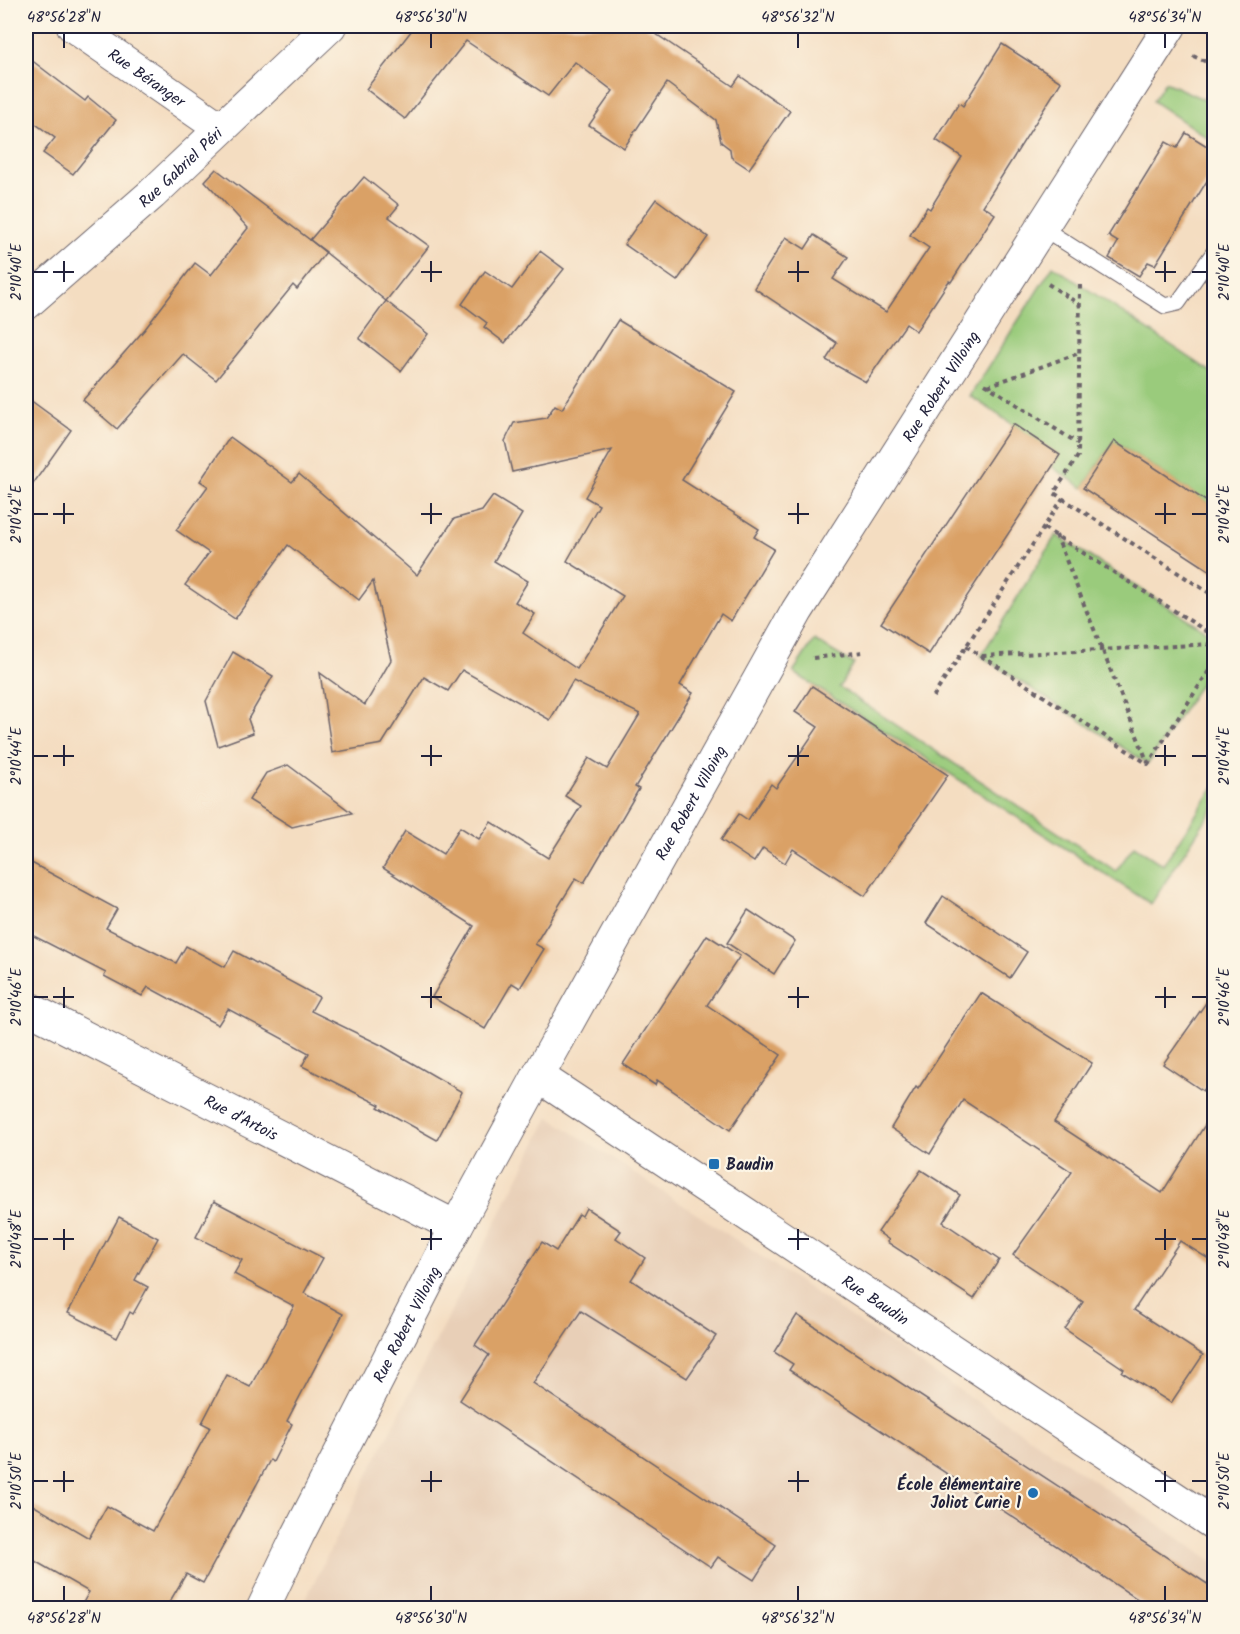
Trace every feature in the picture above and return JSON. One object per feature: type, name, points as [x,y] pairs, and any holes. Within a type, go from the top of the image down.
[{"type":"street","name":"Rue Béranger","points":[[73,26],[220,128]]},
{"type":"street","name":"Rue Gabriel Péri","points":[[26,304],[152,194],[330,26]]},
{"type":"street","name":"Rue Robert Villoing","points":[[263,1608],[456,1227],[797,611],[1170,26]]},
{"type":"street","name":"Rue d'Artois","points":[[26,1007],[456,1227]]},
{"type":"street","name":"Rue Baudin","points":[[538,1076],[1215,1524]]},
{"type":"lane","points":[[1041,227],[1165,306],[1178,303],[1215,252]]},
{"type":"path","points":[[1081,252],[1078,456],[1054,493],[1215,597]]},
{"type":"path","points":[[988,386],[1079,353]]},
{"type":"path","points":[[954,364],[1079,444]]},
{"type":"path","points":[[933,697],[1063,498]]},
{"type":"path","points":[[1044,528],[1215,636]]},
{"type":"path","points":[[1056,535],[1148,764]]},
{"type":"path","points":[[981,656],[1215,644]]},
{"type":"path","points":[[777,646],[801,659],[863,652]]},
{"type":"path","points":[[966,646],[1148,764]]},
{"type":"path","points":[[1148,764],[1215,663]]},
{"type":"shaded area","points":[[549,1117],[768,1261],[1214,1562],[1214,1608],[301,1608]]},
{"type":"green space","points":[[1165,82],[1214,104],[1214,142],[1153,101]]},
{"type":"green space","points":[[1053,266],[1214,374],[1214,507],[1114,441],[1083,488],[1052,467],[1059,455],[970,396]]},
{"type":"green space","points":[[1056,535],[1214,636],[1214,663],[1148,764],[981,656]]},
{"type":"green space","points":[[814,640],[854,664],[839,687],[1116,871],[1134,846],[1163,865],[1214,787],[1214,807],[1151,904],[793,672]]},
{"type":"building","points":[[415,26],[644,26],[733,86],[740,76],[790,111],[749,169],[731,157],[730,149],[721,142],[716,120],[667,83],[624,148],[589,125],[613,91],[575,62],[548,96],[466,41],[405,119],[366,89]]},
{"type":"building","points":[[1002,44],[1061,82],[983,206],[995,214],[951,282],[949,281],[916,331],[906,324],[866,382],[826,360],[837,343],[754,288],[786,237],[805,249],[814,235],[848,257],[833,279],[886,312],[929,248],[910,235],[927,207],[930,209],[962,157],[936,140],[959,103],[963,106]]},
{"type":"building","points":[[26,56],[85,101],[88,97],[116,120],[73,174],[43,153],[55,138],[26,117]]},
{"type":"building","points":[[1186,133],[1215,151],[1215,168],[1155,265],[1148,262],[1139,276],[1109,258],[1118,242],[1108,236],[1166,142],[1177,148]]},
{"type":"building","points":[[216,169],[326,252],[297,289],[293,285],[216,380],[183,354],[117,429],[83,400],[145,329],[195,263],[211,275],[248,228],[205,181]]},
{"type":"building","points":[[364,177],[399,205],[389,217],[429,246],[386,301],[310,240]]},
{"type":"building","points":[[656,199],[708,237],[677,281],[624,244]]},
{"type":"building","points":[[540,251],[564,269],[505,343],[484,327],[487,323],[462,304],[485,271],[512,289]]},
{"type":"building","points":[[386,301],[428,334],[401,371],[359,338]]},
{"type":"building","points":[[618,320],[736,392],[682,480],[759,529],[754,537],[774,549],[731,621],[721,614],[680,685],[693,693],[635,787],[639,789],[584,883],[576,878],[535,944],[544,949],[520,988],[512,983],[485,1029],[432,997],[474,926],[383,868],[405,831],[443,854],[460,827],[479,839],[491,822],[548,858],[581,806],[565,796],[589,758],[607,769],[640,714],[573,681],[550,720],[462,670],[448,691],[424,677],[382,744],[332,753],[320,673],[365,705],[391,660],[373,581],[359,600],[288,545],[235,619],[185,585],[209,553],[176,530],[208,486],[200,481],[230,437],[292,482],[299,474],[417,575],[454,519],[482,511],[493,496],[522,514],[494,561],[528,581],[515,602],[535,614],[523,633],[577,669],[623,596],[567,561],[599,505],[585,497],[612,450],[512,472],[505,441],[514,423],[546,418],[555,405],[562,409]]},
{"type":"building","points":[[26,397],[71,430],[26,494]]},
{"type":"building","points":[[1013,424],[1060,455],[929,654],[881,623]]},
{"type":"building","points":[[1114,441],[1215,507],[1215,574],[1083,488]]},
{"type":"building","points":[[233,652],[273,676],[248,719],[253,733],[218,746],[206,701]]},
{"type":"building","points":[[812,686],[948,775],[865,896],[793,849],[785,863],[763,848],[754,862],[721,840],[739,814],[748,820],[771,784],[776,788],[818,727],[795,712]]},
{"type":"building","points":[[288,765],[352,813],[292,827],[249,800],[266,773]]},
{"type":"building","points":[[26,860],[117,909],[106,928],[176,963],[186,946],[225,967],[234,951],[319,997],[311,1011],[381,1045],[462,1092],[437,1140],[378,1107],[380,1105],[302,1066],[309,1053],[228,1009],[218,1025],[148,987],[142,996],[104,976],[106,973],[26,932]]},
{"type":"building","points":[[943,896],[1027,952],[1010,978],[926,923]]},
{"type":"building","points":[[748,910],[795,941],[774,974],[727,943]]},
{"type":"building","points":[[707,935],[740,956],[707,1005],[781,1055],[730,1130],[657,1080],[655,1085],[623,1064]]},
{"type":"building","points":[[1215,990],[1215,1074],[1203,1091],[1163,1064]]},
{"type":"building","points":[[981,993],[1092,1063],[1054,1122],[1162,1193],[1215,1109],[1215,1263],[1180,1241],[1134,1310],[1203,1355],[1171,1403],[1122,1372],[1124,1369],[1065,1329],[1083,1302],[1013,1255],[1072,1172],[963,1100],[930,1154],[891,1128],[916,1087],[918,1089]]},
{"type":"building","points":[[921,1170],[960,1195],[943,1222],[999,1260],[974,1299],[887,1242],[889,1240],[878,1232]]},
{"type":"building","points":[[214,1201],[323,1258],[304,1293],[343,1314],[287,1421],[292,1424],[273,1462],[270,1460],[203,1583],[186,1574],[166,1608],[80,1608],[89,1592],[26,1556],[26,1501],[89,1538],[107,1506],[153,1531],[210,1427],[202,1423],[227,1375],[250,1387],[294,1306],[234,1274],[242,1260],[196,1237]]},
{"type":"building","points":[[586,1208],[621,1231],[616,1238],[645,1258],[631,1280],[716,1336],[687,1378],[581,1311],[533,1383],[776,1545],[754,1580],[718,1557],[711,1567],[460,1400],[489,1355],[475,1345],[542,1242],[556,1251],[579,1214],[582,1216]]},
{"type":"building","points":[[119,1217],[158,1238],[135,1280],[148,1287],[133,1314],[130,1312],[117,1338],[68,1313]]},
{"type":"building","points":[[797,1315],[1215,1589],[1215,1608],[1151,1608],[789,1370],[793,1364],[774,1352]]},
{"type":"place","name":"Baudin","points":[[714,1164]]},
{"type":"place","name":"École élémentaire Joliot Curie 1","points":[[1033,1493]]}]
